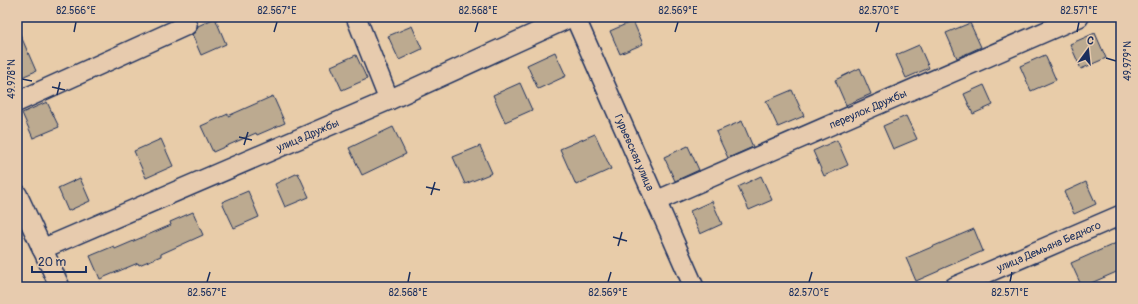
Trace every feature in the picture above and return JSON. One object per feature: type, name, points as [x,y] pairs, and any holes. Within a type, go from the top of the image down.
[{"type":"street","points":[[356,17],[388,100]]},
{"type":"street","name":"улица Дружбы","points":[[42,249],[388,100],[571,17]]},
{"type":"street","name":"Гурьевская улица","points":[[575,17],[694,287]]},
{"type":"street","name":"переулок Дружбы","points":[[656,201],[1079,17]]},
{"type":"street","points":[[17,102],[187,25]]},
{"type":"street","points":[[17,194],[57,285]]},
{"type":"street","name":"улица Демьяна Бедного","points":[[954,287],[1121,215]]},
{"type":"building","points":[[215,18],[226,44],[201,55],[192,34],[196,31],[198,26]]},
{"type":"building","points":[[633,21],[643,44],[620,54],[610,31]]},
{"type":"building","points":[[970,23],[981,47],[957,58],[946,33]]},
{"type":"building","points":[[412,26],[422,49],[399,60],[388,36]]},
{"type":"building","points":[[17,27],[36,71],[17,79]]},
{"type":"building","points":[[1095,33],[1106,58],[1081,69],[1070,44]]},
{"type":"building","points":[[919,45],[929,68],[906,78],[896,55]]},
{"type":"building","points":[[555,52],[566,76],[538,89],[527,65]]},
{"type":"building","points":[[356,55],[367,79],[342,90],[331,66]]},
{"type":"building","points":[[1045,55],[1056,80],[1031,91],[1020,66]]},
{"type":"building","points":[[860,68],[871,94],[846,105],[835,80]]},
{"type":"building","points":[[520,83],[532,110],[505,122],[493,95]]},
{"type":"building","points":[[984,85],[993,105],[973,114],[964,94]]},
{"type":"building","points":[[792,90],[804,116],[778,127],[766,101]]},
{"type":"building","points":[[273,96],[285,123],[257,135],[256,133],[213,152],[201,126]]},
{"type":"building","points":[[47,102],[59,127],[33,138],[22,113]]},
{"type":"building","points":[[906,116],[917,139],[893,149],[883,126]]},
{"type":"building","points":[[742,121],[753,147],[728,158],[716,132]]},
{"type":"building","points":[[393,127],[406,154],[362,175],[349,148]]},
{"type":"building","points":[[595,134],[611,169],[576,185],[560,149]]},
{"type":"building","points":[[161,139],[173,166],[146,178],[134,151]]},
{"type":"building","points":[[837,140],[848,165],[824,176],[813,151]]},
{"type":"building","points":[[480,146],[492,173],[465,184],[453,157]]},
{"type":"building","points":[[688,146],[699,170],[675,181],[664,157]]},
{"type":"building","points":[[298,173],[309,197],[285,207],[275,184]]},
{"type":"building","points":[[761,176],[772,200],[749,210],[738,187]]},
{"type":"building","points":[[80,178],[90,201],[68,211],[58,188]]},
{"type":"building","points":[[1086,182],[1096,204],[1074,214],[1064,192]]},
{"type":"building","points":[[248,191],[259,217],[234,228],[222,202]]},
{"type":"building","points":[[712,201],[722,224],[700,234],[690,211]]},
{"type":"building","points":[[193,212],[203,235],[161,254],[161,256],[139,265],[138,263],[100,279],[90,256],[114,246],[115,249],[171,225],[170,222]]},
{"type":"building","points":[[974,229],[983,251],[916,281],[906,258]]},
{"type":"building","points":[[1121,241],[1121,270],[1082,287],[1071,263]]}]
